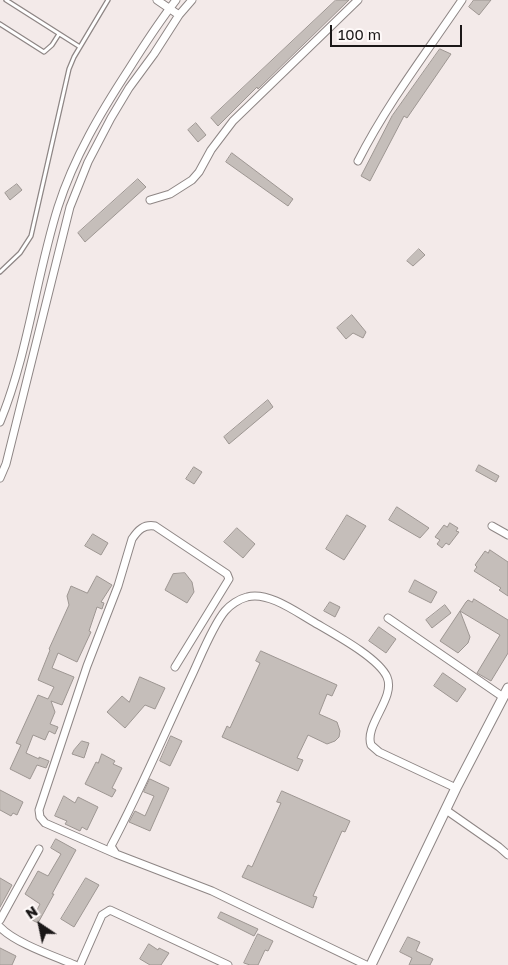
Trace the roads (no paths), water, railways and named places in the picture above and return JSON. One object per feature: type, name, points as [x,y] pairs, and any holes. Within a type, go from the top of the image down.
[{"type":"street","points":[[157,0],[179,15]]},
{"type":"street","points":[[0,422],[20,360],[58,207],[69,177],[98,117],[176,0]]},
{"type":"street","points":[[0,478],[6,464],[51,279],[74,198],[88,162],[128,88],[154,54],[179,15],[192,0]]},
{"type":"street","points":[[150,200],[170,194],[192,180],[199,172],[211,150],[233,121],[358,0]]},
{"type":"street","points":[[358,161],[394,97],[462,0]]},
{"type":"street","points":[[175,667],[229,579],[226,574],[155,526],[150,525],[136,532],[132,539],[118,586],[87,666],[39,810],[40,817],[45,823],[116,854],[212,891],[366,965]]},
{"type":"street","points":[[492,526],[508,535]]},
{"type":"street","points":[[116,854],[111,846],[218,623],[226,610],[240,599],[248,596],[266,596],[299,613],[347,642],[379,665],[389,681],[388,689],[370,736],[371,745],[379,752],[456,788]]},
{"type":"street","points":[[388,618],[503,697]]},
{"type":"street","points":[[371,965],[456,788],[508,688]]},
{"type":"street","points":[[446,810],[508,855]]},
{"type":"street","points":[[0,920],[39,849]]},
{"type":"street","points":[[80,965],[102,915],[110,910],[228,965]]},
{"type":"street","points":[[0,927],[6,933],[22,942],[74,965]]},
{"type":"lane","points":[[6,0],[80,47]]},
{"type":"lane","points":[[0,272],[20,254],[31,236],[70,69],[80,47],[108,0]]},
{"type":"lane","points":[[0,24],[44,52],[52,45],[59,34]]}]
